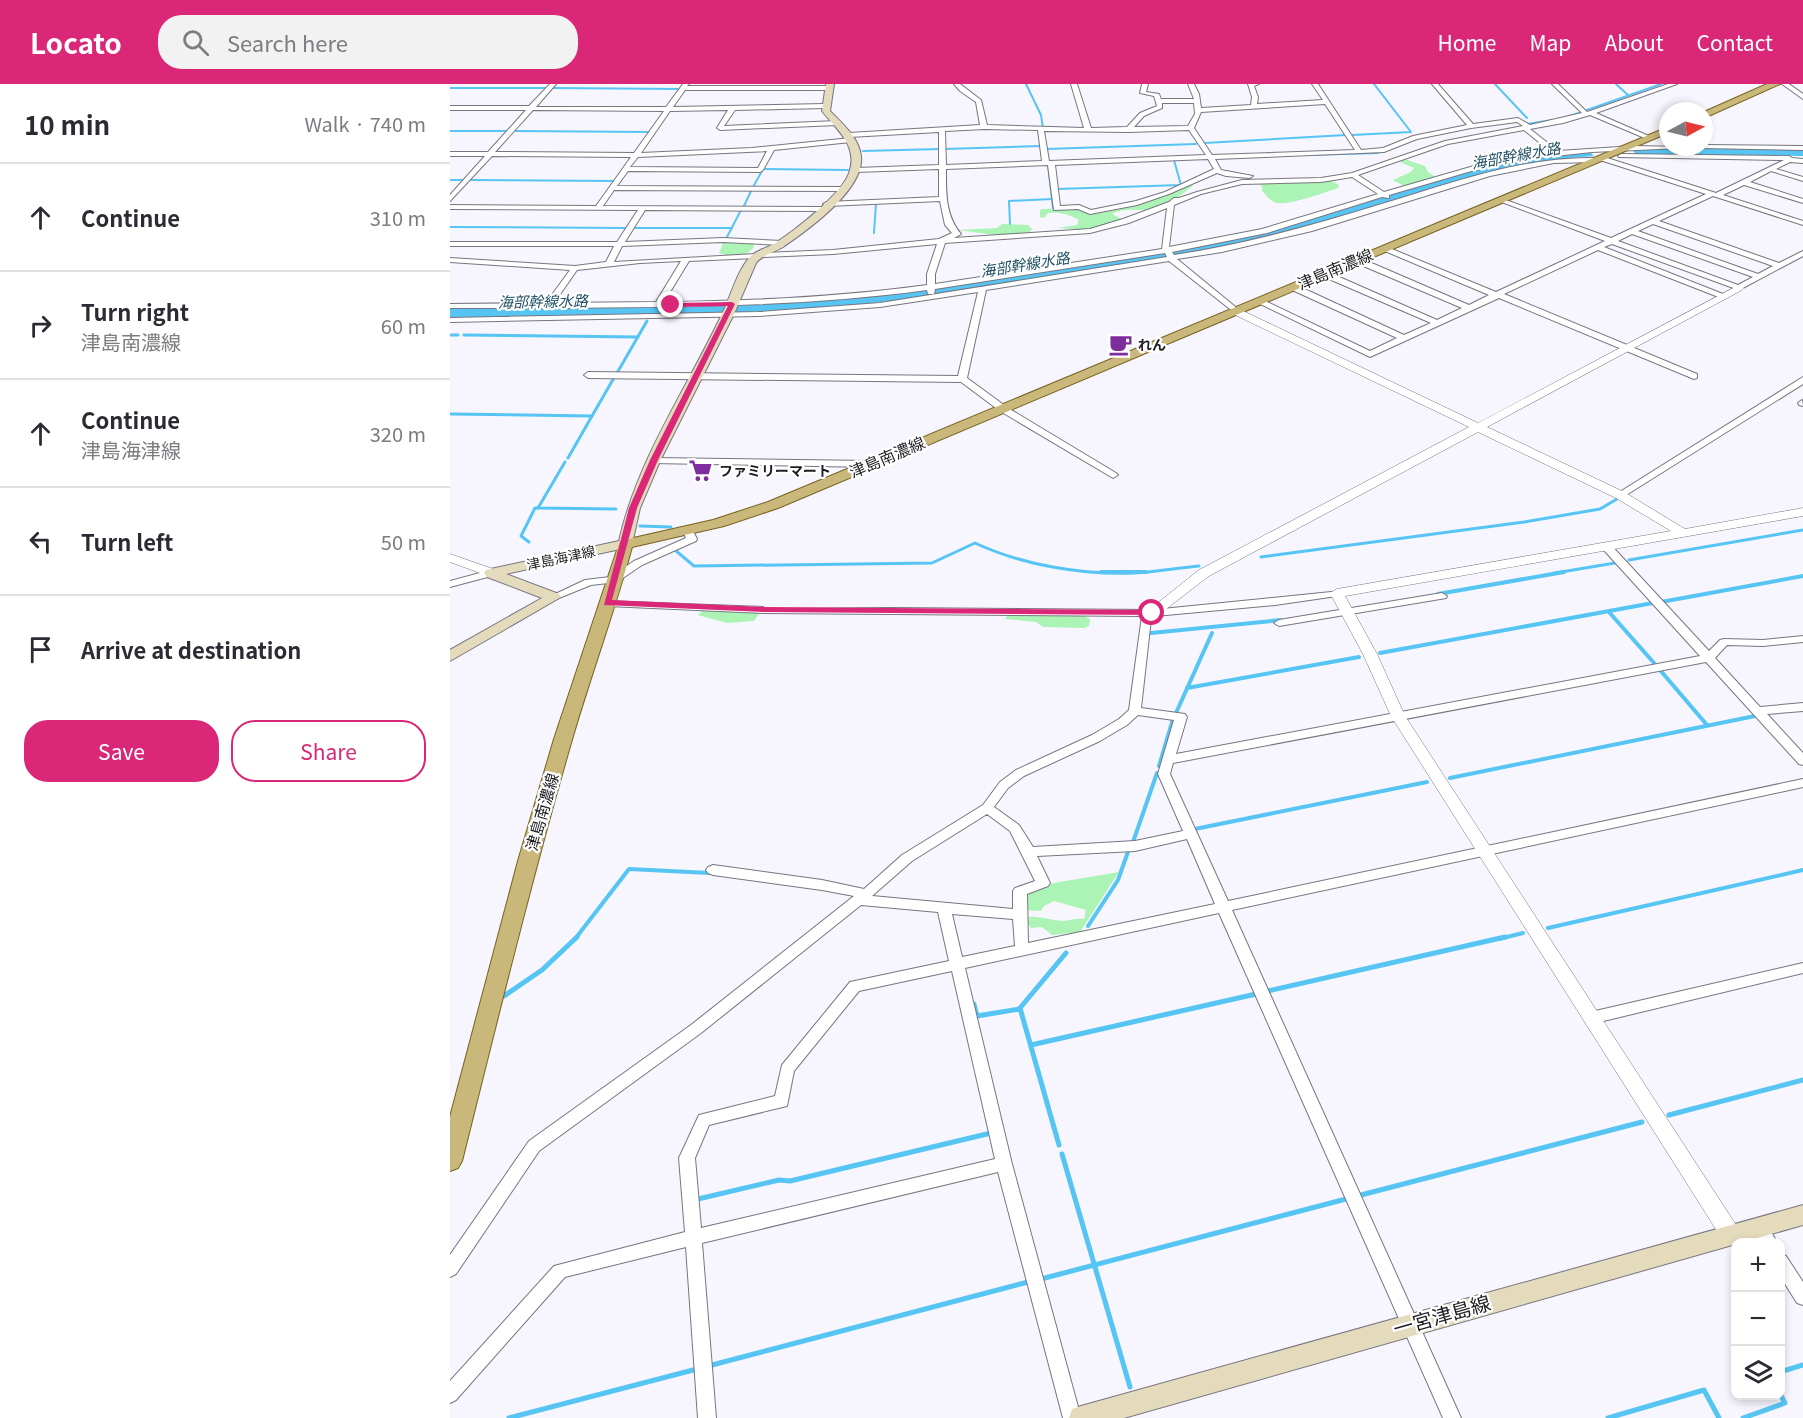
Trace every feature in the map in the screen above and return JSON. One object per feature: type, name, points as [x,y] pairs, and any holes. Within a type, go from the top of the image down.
[{"type":"main road","points":[[1713,111],[1775,84]]},
{"type":"main road","points":[[625,544],[633,508],[654,460],[730,309],[760,255],[781,243],[846,189],[856,170],[858,155],[850,137],[826,111],[829,86]]},
{"type":"main road","name":"津島南濃線","points":[[450,1161],[528,861],[625,544],[740,518],[1659,134]]},
{"type":"main road","name":"津島海津線","points":[[491,573],[625,544]]},
{"type":"main road","name":"津島海津線","points":[[491,573],[554,597]]},
{"type":"main road","points":[[450,656],[554,597]]},
{"type":"main road","name":"一宮津島線","points":[[1081,1418],[1731,1235],[1764,1235],[1803,1215]]},
{"type":"street","points":[[450,199],[553,84]]},
{"type":"street","points":[[957,84],[979,101],[984,127]]},
{"type":"street","points":[[1074,84],[1088,130]]},
{"type":"street","points":[[1129,130],[1136,118],[1149,109],[1160,107],[1157,95],[1143,93],[1145,84]]},
{"type":"street","points":[[1191,84],[1196,93],[1198,110],[1198,116],[1191,128]]},
{"type":"street","points":[[1254,105],[1255,97],[1250,85],[1256,84]]},
{"type":"street","points":[[1315,84],[1359,152]]},
{"type":"street","points":[[1435,84],[1471,126]]},
{"type":"street","points":[[1555,84],[1588,113],[1649,138]]},
{"type":"street","points":[[450,260],[575,268],[833,252],[999,237],[1074,233],[1100,229],[1242,182],[1321,180],[1353,175],[1447,142],[1563,121],[1674,84]]},
{"type":"street","points":[[1785,84],[1803,97]]},
{"type":"street","points":[[598,208],[685,86],[829,86]]},
{"type":"street","points":[[1160,101],[1196,101]]},
{"type":"street","points":[[1198,110],[1327,102]]},
{"type":"street","points":[[450,108],[668,110],[825,106]]},
{"type":"street","points":[[732,109],[720,128],[837,123]]},
{"type":"street","points":[[856,170],[1359,152],[1384,150],[1415,137],[1518,120],[1555,153]]},
{"type":"street","points":[[450,154],[636,156],[771,149],[850,137],[984,127],[1088,130],[1191,128]]},
{"type":"street","points":[[1191,128],[1218,170],[1226,174],[1290,180]]},
{"type":"street","points":[[1041,129],[1057,208],[1079,207],[1090,212],[1137,203],[1167,193],[1218,170]]},
{"type":"street","points":[[942,130],[943,199],[949,225],[957,233]]},
{"type":"street","points":[[931,291],[983,288],[1169,255],[1265,231],[1480,167],[1555,153],[1659,147]]},
{"type":"street","points":[[1713,147],[1803,148]]},
{"type":"street","points":[[626,169],[760,170],[771,149]]},
{"type":"street","points":[[1602,158],[1803,223]]},
{"type":"street","points":[[450,306],[547,307],[659,304],[730,309],[820,311],[931,291],[1253,244],[1489,174],[1526,166],[1575,159],[1602,158],[1803,159]]},
{"type":"street","points":[[1258,301],[1370,354],[1743,182],[1788,159]]},
{"type":"street","points":[[1770,169],[1803,179]]},
{"type":"street","points":[[1171,204],[1218,170]]},
{"type":"street","points":[[1353,175],[1396,202]]},
{"type":"street","points":[[1743,182],[1803,201]]},
{"type":"street","points":[[612,188],[846,189]]},
{"type":"street","points":[[450,207],[824,207],[943,199]]},
{"type":"street","points":[[1501,200],[1739,288]]},
{"type":"street","points":[[1169,255],[1171,204]]},
{"type":"street","points":[[609,265],[619,244],[643,208]]},
{"type":"street","points":[[1654,222],[1779,266]]},
{"type":"street","points":[[1633,232],[1759,277]]},
{"type":"street","points":[[931,291],[931,274],[941,242],[957,233],[999,237]]},
{"type":"street","points":[[450,244],[619,244],[723,240],[781,243]]},
{"type":"street","points":[[1599,248],[1724,296]]},
{"type":"street","points":[[1384,249],[1694,376]]},
{"type":"street","points":[[450,1269],[534,1146],[696,1029],[862,897],[907,858],[987,807],[1004,785],[1020,773],[1096,738],[1123,722],[1135,711],[1146,618],[1204,573],[1803,253]]},
{"type":"street","points":[[450,254],[490,262]]},
{"type":"street","points":[[1169,255],[1234,311],[1620,495],[1683,533]]},
{"type":"street","points":[[1643,265],[1657,258]]},
{"type":"street","points":[[659,304],[686,260]]},
{"type":"street","points":[[1357,260],[1469,308]]},
{"type":"street","points":[[547,307],[575,268]]},
{"type":"street","points":[[1325,274],[1436,322]]},
{"type":"street","points":[[1293,287],[1403,338]]},
{"type":"street","points":[[962,379],[983,288]]},
{"type":"street","points":[[450,320],[730,309]]},
{"type":"street","points":[[588,375],[962,379],[1003,408],[1113,475]]},
{"type":"street","points":[[1620,495],[1803,380]]},
{"type":"street","points":[[654,460],[871,464]]},
{"type":"street","points":[[608,603],[764,610],[1152,613],[1275,602],[1337,593],[1803,512]]},
{"type":"street","points":[[554,597],[589,582],[613,580],[638,563],[692,539],[688,531]]},
{"type":"street","points":[[1606,546],[1803,761]]},
{"type":"street","points":[[450,558],[491,573]]},
{"type":"street","points":[[450,584],[491,573]]},
{"type":"street","points":[[1337,593],[1370,654],[1398,716],[1731,1235]]},
{"type":"street","points":[[1279,623],[1442,596]]},
{"type":"street","points":[[1168,760],[1708,658],[1724,642],[1763,643],[1803,639]]},
{"type":"street","points":[[1757,711],[1803,707]]},
{"type":"street","points":[[1135,711],[1181,717],[1164,774],[1452,1418]]},
{"type":"street","points":[[706,1418],[687,1158],[704,1120],[782,1101],[787,1069],[855,986],[1803,783]]},
{"type":"street","points":[[987,807],[1015,828],[1043,883],[1020,891],[1022,950]]},
{"type":"street","points":[[1029,852],[1135,846],[1191,834]]},
{"type":"street","points":[[713,870],[822,885],[862,897],[944,909],[1020,915]]},
{"type":"street","points":[[944,909],[1004,1164],[1072,1418]]},
{"type":"street","points":[[1591,1018],[1803,968]]},
{"type":"street","points":[[450,1394],[560,1271],[693,1237],[1004,1164]]},
{"type":"street","points":[[1785,1269],[1803,1297]]},
{"type":"green space","points":[[1404,159],[1425,166],[1428,172],[1437,178],[1407,187],[1394,181],[1414,168],[1400,162]]},
{"type":"green space","points":[[1330,180],[1339,185],[1338,188],[1283,203],[1271,200],[1262,191],[1262,186],[1256,182]]},
{"type":"green space","points":[[1190,185],[1193,186],[1162,207],[1117,212],[1112,214],[1124,220],[1089,230],[1057,228],[1077,225],[1079,220],[1064,214],[1048,213],[1044,218],[1040,217],[1040,210],[1043,209],[1075,208],[1088,213],[1140,203]]},
{"type":"green space","points":[[1002,224],[1028,225],[1032,229],[1029,235],[1002,236],[958,230],[997,228]]},
{"type":"green space","points":[[724,241],[753,242],[754,247],[746,254],[738,256],[719,253]]},
{"type":"green space","points":[[703,610],[760,612],[754,621],[727,623],[698,615]]},
{"type":"green space","points":[[1009,613],[1081,614],[1090,619],[1089,626],[1084,628],[1043,627],[1036,622],[1005,619]]},
{"type":"green space","points":[[1119,872],[1080,932],[1052,935],[1042,927],[1031,928],[1027,923],[1029,917],[1064,921],[1084,919],[1086,910],[1054,901],[1044,906],[1041,911],[1024,910],[1024,892],[1048,884]]},
{"type":"water","points":[[1713,148],[1803,149],[1803,156],[1713,155]]},
{"type":"water","points":[[1659,149],[1659,155],[1637,155],[1632,150]]},
{"type":"water","points":[[1589,151],[1594,156],[1552,160],[1488,173],[1264,239],[1169,257],[892,301],[791,311],[450,318],[450,309],[733,306],[861,298],[1165,252],[1287,226],[1483,167],[1546,155]]},
{"type":"waterway","points":[[1026,84],[1041,115],[1043,128]]},
{"type":"waterway","points":[[1352,135],[1411,132],[1374,84]]},
{"type":"waterway","points":[[1495,84],[1527,118]]},
{"type":"waterway","points":[[1616,84],[1628,95]]},
{"type":"waterway","points":[[1587,110],[1661,84]]},
{"type":"waterway","points":[[450,88],[546,88]]},
{"type":"waterway","points":[[553,88],[680,89]]},
{"type":"waterway","points":[[1563,118],[1579,113]]},
{"type":"waterway","points":[[1527,124],[1552,120]]},
{"type":"waterway","points":[[450,131],[507,131]]},
{"type":"waterway","points":[[515,131],[650,132]]},
{"type":"waterway","points":[[1204,143],[1346,135]]},
{"type":"waterway","points":[[1046,149],[1196,144]]},
{"type":"waterway","points":[[945,149],[1040,146]]},
{"type":"waterway","points":[[863,151],[940,149]]},
{"type":"waterway","points":[[1304,155],[1378,153]]},
{"type":"waterway","points":[[1057,189],[1181,185],[1174,160],[1177,160]]},
{"type":"waterway","points":[[1048,165],[1052,199]]},
{"type":"waterway","points":[[763,169],[848,170]]},
{"type":"waterway","points":[[753,187],[762,171]]},
{"type":"waterway","points":[[450,180],[463,180]]},
{"type":"waterway","points":[[471,180],[616,181]]},
{"type":"waterway","points":[[743,208],[752,189]]},
{"type":"waterway","points":[[1010,224],[1009,201],[1052,199]]},
{"type":"waterway","points":[[1052,199],[1053,208]]},
{"type":"waterway","points":[[874,233],[876,203],[879,203]]},
{"type":"waterway","points":[[732,228],[741,210]]},
{"type":"waterway","points":[[450,227],[627,228]]},
{"type":"waterway","points":[[631,228],[732,228]]},
{"type":"waterway","points":[[726,239],[732,228]]},
{"type":"waterway","points":[[638,337],[647,321]]},
{"type":"waterway","points":[[450,335],[458,335]]},
{"type":"waterway","points":[[464,335],[638,337]]},
{"type":"waterway","points":[[617,373],[638,337]]},
{"type":"waterway","points":[[592,416],[615,376]]},
{"type":"waterway","points":[[450,414],[592,416]]},
{"type":"waterway","points":[[568,458],[592,416]]},
{"type":"waterway","points":[[538,508],[565,462]]},
{"type":"waterway","points":[[1261,557],[1524,522],[1600,509],[1617,499]]},
{"type":"waterway","points":[[529,542],[521,536],[535,508],[538,508]]},
{"type":"waterway","points":[[538,508],[616,509]]},
{"type":"waterway","points":[[640,526],[671,527]]},
{"type":"waterway","points":[[1629,560],[1803,530]]},
{"type":"waterway","points":[[675,550],[694,566],[932,563],[975,543],[1032,563],[1073,570],[1134,573],[1199,566]]},
{"type":"waterway","points":[[1555,573],[1615,563]]},
{"type":"waterway","points":[[1101,572],[1146,572]]},
{"type":"waterway","points":[[1438,594],[1564,572]]},
{"type":"waterway","points":[[1661,602],[1803,576]]},
{"type":"waterway","points":[[1380,653],[1653,603]]},
{"type":"waterway","points":[[1609,612],[1654,663]]},
{"type":"waterway","points":[[1151,633],[1281,620]]},
{"type":"waterway","points":[[1187,688],[1212,633]]},
{"type":"waterway","points":[[1187,688],[1359,657]]},
{"type":"waterway","points":[[1660,670],[1707,725]]},
{"type":"waterway","points":[[1176,713],[1187,688]]},
{"type":"waterway","points":[[1450,778],[1755,716]]},
{"type":"waterway","points":[[1159,766],[1173,719]]},
{"type":"waterway","points":[[1133,842],[1157,773]]},
{"type":"waterway","points":[[1195,829],[1427,782]]},
{"type":"waterway","points":[[1088,926],[1118,880],[1129,849]]},
{"type":"waterway","points":[[575,939],[629,869],[710,873]]},
{"type":"waterway","points":[[1548,928],[1803,870]]},
{"type":"waterway","points":[[1499,939],[1523,933]]},
{"type":"waterway","points":[[1268,991],[1505,937]]},
{"type":"waterway","points":[[504,996],[542,970],[575,939]]},
{"type":"waterway","points":[[1059,1145],[1020,1008],[1066,953]]},
{"type":"waterway","points":[[1031,1045],[1256,994]]},
{"type":"waterway","points":[[974,1004],[977,1016],[1020,1009]]},
{"type":"waterway","points":[[1669,1115],[1803,1080]]},
{"type":"waterway","points":[[1361,1195],[1642,1122]]},
{"type":"waterway","points":[[698,1199],[779,1180],[790,1181],[991,1133]]},
{"type":"waterway","points":[[1062,1154],[1094,1265]]},
{"type":"waterway","points":[[1094,1265],[1346,1199]]},
{"type":"waterway","points":[[1041,1279],[1094,1265]]},
{"type":"waterway","points":[[1094,1265],[1130,1387]]},
{"type":"waterway","points":[[712,1365],[1028,1282]]},
{"type":"waterway","points":[[1785,1370],[1803,1365]]},
{"type":"waterway","points":[[509,1418],[697,1369]]},
{"type":"waterway","points":[[1608,1418],[1704,1390],[1719,1418]]},
{"type":"waterway","points":[[1743,1418],[1785,1403],[1783,1400]]},
{"type":"place","name":"れん","points":[[1120,345]]},
{"type":"place","name":"ファミリーマート","points":[[701,471]]},
{"type":"route","points":[[671,305],[732,304],[654,460],[633,508],[608,603],[764,610],[1152,613]]},
{"type":"water label","name":"海部幹線水路","points":[[1516,156]]},
{"type":"water label","name":"海部幹線水路","points":[[1025,265]]},
{"type":"water label","name":"海部幹線水路","points":[[543,302]]}]
